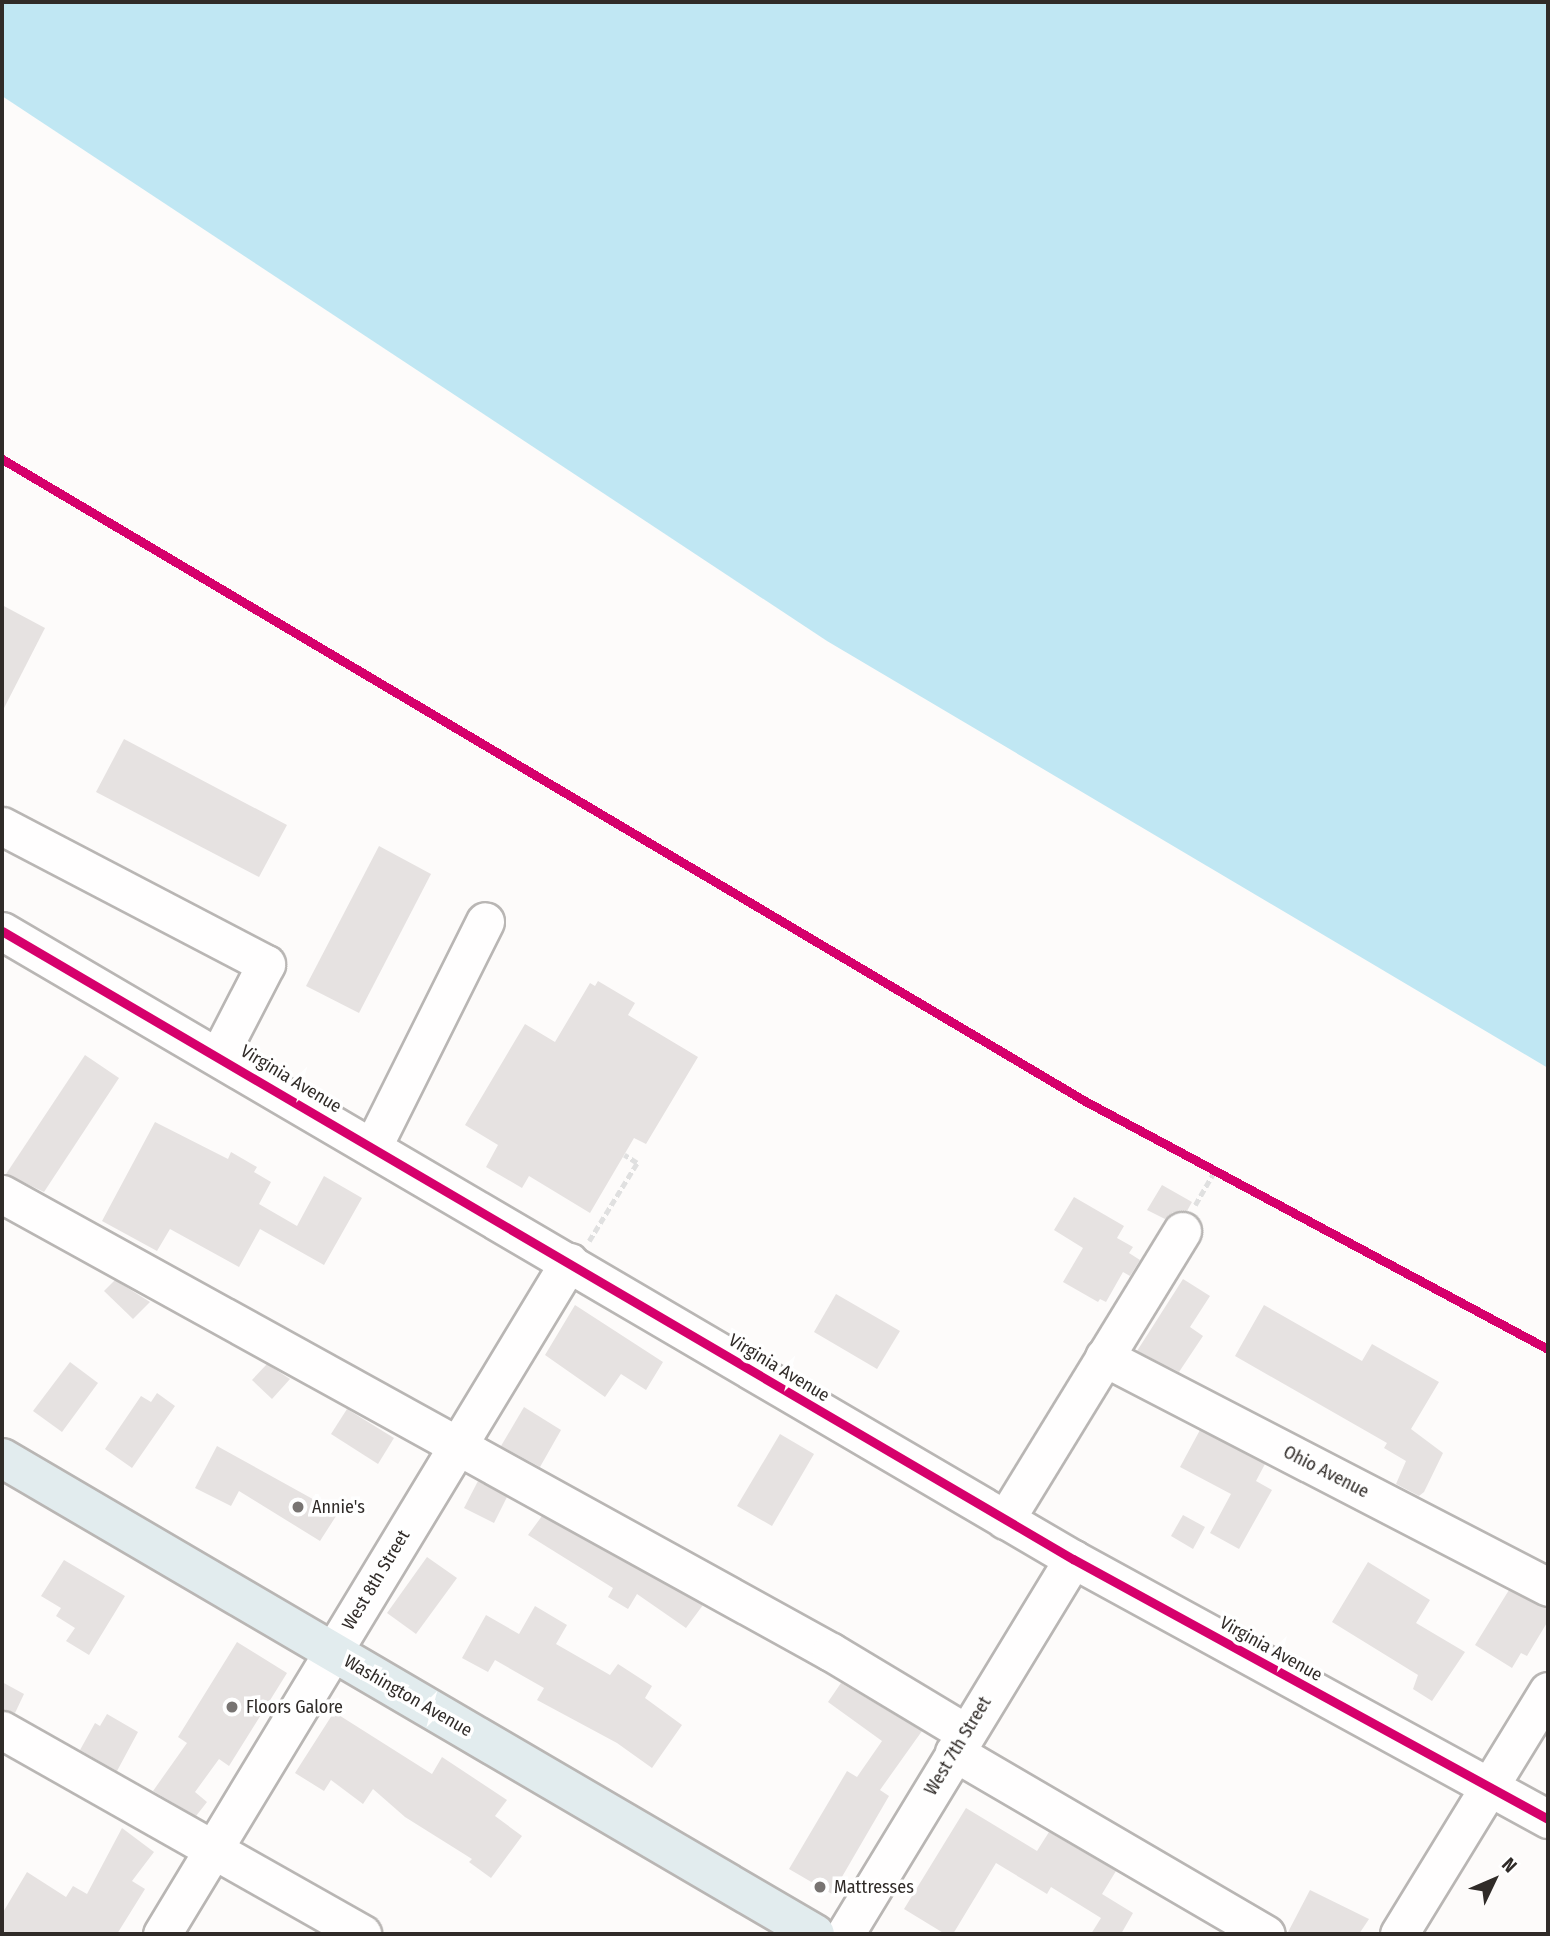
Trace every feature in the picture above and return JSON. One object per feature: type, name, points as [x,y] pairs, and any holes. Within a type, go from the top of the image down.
[{"type":"main road","name":"Washington Avenue","points":[[2,1458],[815,1934]]},
{"type":"street","points":[[2,826],[266,964],[219,1055]]},
{"type":"street","points":[[373,1146],[485,921]]},
{"type":"street","name":"Virginia Avenue","points":[[2,931],[373,1146],[579,1252],[1005,1520],[1548,1819]]},
{"type":"street","points":[[2,1194],[831,1653],[960,1742],[1266,1934]]},
{"type":"street","points":[[1005,1520],[1182,1231]]},
{"type":"street","name":"West 8th Street","points":[[162,1934],[457,1446],[579,1252]]},
{"type":"street","name":"Ohio Avenue","points":[[1104,1357],[1548,1587]]},
{"type":"street","name":"West 7th Street","points":[[845,1934],[1073,1559]]},
{"type":"street","points":[[1399,1934],[1548,1691]]},
{"type":"street","points":[[2,1730],[215,1848],[362,1934]]},
{"type":"path","points":[[2,459],[1213,1175],[1548,1349]]},
{"type":"path","points":[[579,1252],[636,1163],[624,1155]]},
{"type":"water","points":[[2,2],[1548,2],[1548,1068],[827,641],[2,96]]},
{"type":"building","points":[[2,605],[45,628],[2,712]]},
{"type":"building","points":[[124,739],[287,825],[259,877],[96,792]]},
{"type":"building","points":[[379,846],[431,874],[359,1013],[306,986]]},
{"type":"building","points":[[598,981],[635,1003],[628,1015],[698,1057],[646,1144],[634,1138],[590,1213],[529,1176],[522,1188],[486,1167],[498,1145],[465,1125],[525,1024],[555,1042],[590,983],[595,986]]},
{"type":"building","points":[[85,1055],[119,1078],[44,1192],[6,1174]]},
{"type":"building","points":[[155,1122],[228,1159],[231,1152],[257,1167],[254,1172],[271,1182],[259,1204],[297,1226],[324,1176],[362,1198],[324,1265],[260,1229],[239,1267],[170,1229],[157,1251],[102,1221]]},
{"type":"building","points":[[1162,1185],[1192,1202],[1187,1211],[1173,1212],[1165,1219],[1147,1210]]},
{"type":"building","points":[[1074,1197],[1124,1226],[1117,1238],[1133,1247],[1129,1253],[1140,1260],[1130,1276],[1123,1272],[1106,1302],[1100,1299],[1098,1302],[1063,1282],[1083,1248],[1054,1230]]},
{"type":"building","points":[[1183,1279],[1210,1296],[1190,1327],[1203,1336],[1179,1372],[1137,1351]]},
{"type":"building","points":[[115,1280],[150,1302],[133,1319],[104,1291]]},
{"type":"building","points":[[836,1294],[900,1331],[877,1369],[814,1332]]},
{"type":"building","points":[[575,1305],[663,1362],[646,1390],[621,1374],[605,1397],[545,1355]]},
{"type":"building","points":[[1264,1305],[1362,1361],[1372,1344],[1439,1382],[1411,1429],[1443,1453],[1424,1492],[1419,1496],[1396,1484],[1406,1461],[1384,1448],[1387,1443],[1235,1356]]},
{"type":"building","points":[[70,1362],[98,1383],[62,1432],[33,1411]]},
{"type":"building","points":[[267,1364],[290,1379],[272,1399],[252,1380]]},
{"type":"building","points":[[157,1393],[175,1406],[132,1468],[105,1449],[141,1396],[151,1402]]},
{"type":"building","points":[[524,1407],[561,1430],[540,1467],[501,1446]]},
{"type":"building","points":[[347,1409],[394,1438],[378,1464],[331,1434]]},
{"type":"building","points":[[1200,1430],[1265,1464],[1256,1481],[1272,1490],[1239,1549],[1210,1533],[1231,1494],[1180,1467]]},
{"type":"building","points":[[780,1434],[814,1454],[772,1526],[737,1506]]},
{"type":"building","points":[[217,1446],[338,1513],[320,1541],[239,1491],[231,1506],[195,1488]]},
{"type":"building","points":[[478,1481],[507,1497],[494,1523],[464,1508]]},
{"type":"building","points":[[1183,1515],[1205,1527],[1193,1549],[1171,1536]]},
{"type":"building","points":[[542,1516],[703,1605],[686,1628],[637,1594],[628,1609],[608,1597],[613,1588],[528,1535]]},
{"type":"building","points":[[427,1557],[457,1578],[416,1634],[387,1613]]},
{"type":"building","points":[[64,1560],[125,1596],[89,1655],[66,1641],[75,1628],[56,1616],[61,1608],[41,1596]]},
{"type":"building","points":[[1368,1562],[1430,1600],[1416,1623],[1465,1652],[1432,1701],[1413,1689],[1418,1675],[1332,1622]]},
{"type":"building","points":[[1509,1590],[1548,1608],[1548,1621],[1527,1656],[1521,1653],[1512,1668],[1475,1645]]},
{"type":"building","points":[[535,1606],[567,1625],[556,1644],[610,1675],[618,1664],[652,1686],[645,1698],[682,1725],[652,1768],[617,1743],[537,1700],[544,1688],[495,1660],[488,1672],[462,1658],[486,1615],[519,1634]]},
{"type":"building","name":"Floors Galore","points":[[237,1642],[287,1673],[229,1766],[219,1759],[195,1792],[207,1802],[196,1816],[153,1791],[187,1743],[178,1737]]},
{"type":"building","points":[[2,1682],[24,1694],[15,1713],[2,1709]]},
{"type":"building","points":[[841,1683],[922,1731],[880,1790],[889,1796],[832,1894],[789,1869],[847,1771],[857,1777],[882,1741],[828,1702]]},
{"type":"building","points":[[334,1712],[432,1774],[442,1757],[507,1800],[495,1816],[522,1836],[491,1878],[469,1862],[472,1859],[405,1817],[373,1789],[363,1804],[331,1780],[324,1791],[295,1773]]},
{"type":"building","points":[[107,1714],[138,1732],[117,1771],[80,1750],[95,1723],[100,1726]]},
{"type":"building","points":[[966,1808],[1037,1851],[1049,1832],[1116,1871],[1102,1894],[1133,1913],[1121,1934],[1091,1934],[1101,1918],[1051,1887],[1047,1894],[996,1863],[953,1934],[945,1934],[904,1909]]},
{"type":"building","points":[[122,1828],[154,1852],[132,1881],[145,1889],[117,1934],[2,1934],[2,1914],[27,1872],[66,1897],[73,1886],[87,1894]]},
{"type":"building","points":[[1310,1890],[1369,1919],[1359,1934],[1287,1934]]},
{"type":"cycle path","points":[[2,459],[1085,1101],[1548,1349]]},
{"type":"cycle path","points":[[2,931],[1073,1559],[1548,1819]]},
{"type":"place","name":"Annie's","points":[[298,1507]]},
{"type":"place","name":"Floors Galore","points":[[232,1707]]},
{"type":"place","name":"Mattresses","points":[[820,1887]]}]
